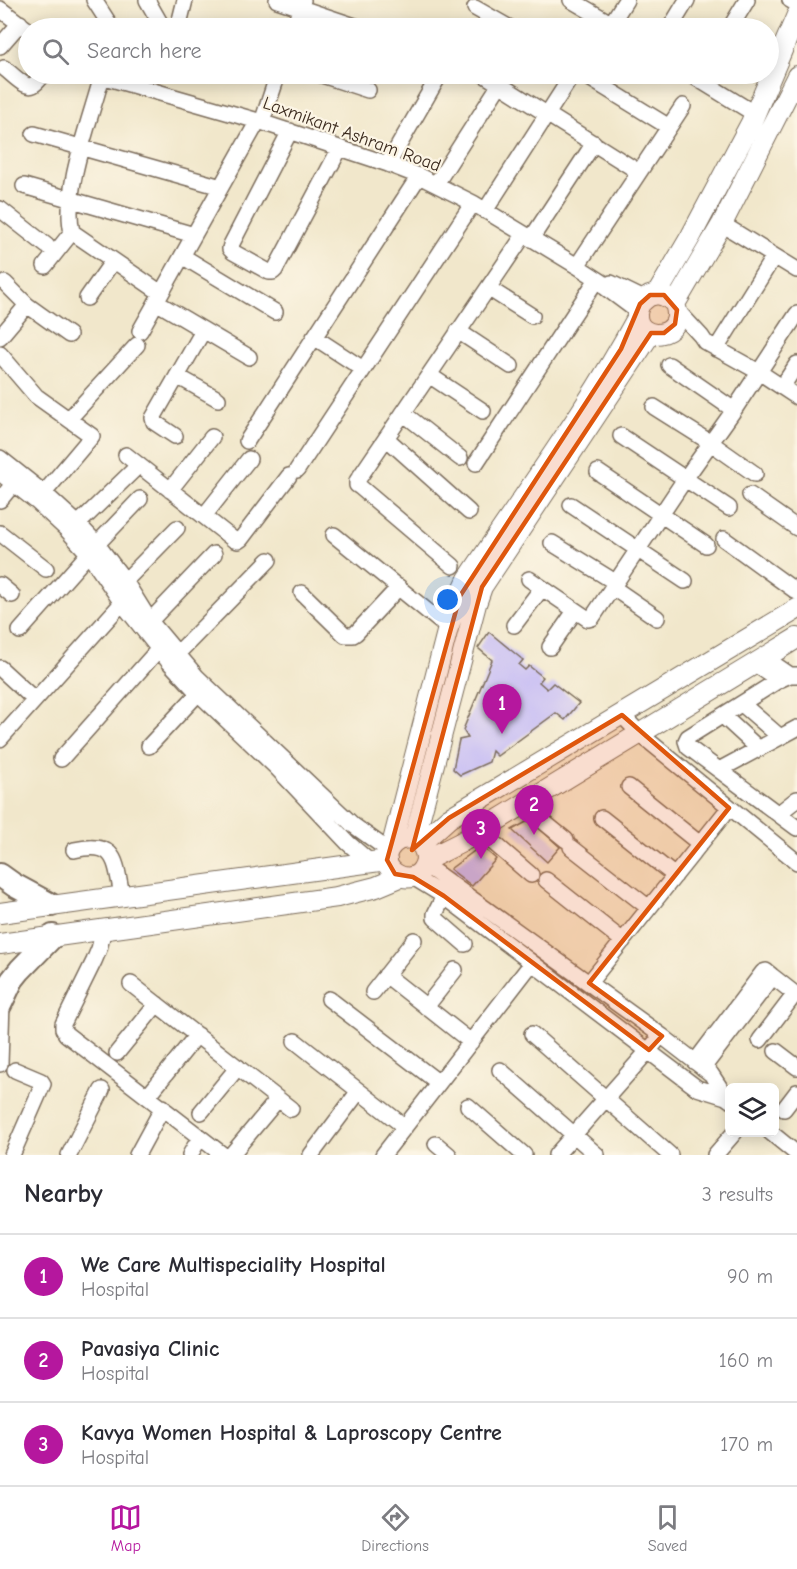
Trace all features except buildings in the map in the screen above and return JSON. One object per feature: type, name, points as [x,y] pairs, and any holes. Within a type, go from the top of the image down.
[{"type":"highway","points":[[0,875],[51,905]]},
{"type":"highway","points":[[1,1003],[12,980],[53,936]]},
{"type":"main road","points":[[779,57],[797,15]]},
{"type":"main road","points":[[676,307],[722,224],[797,76]]},
{"type":"main road","points":[[768,84],[755,114],[692,236],[644,305],[621,349],[558,446],[468,579],[448,628],[384,854],[391,870],[480,831],[797,638]]},
{"type":"main road","points":[[664,295],[670,298],[676,307],[677,317],[671,330],[658,334],[645,330],[640,325],[644,305],[664,295]]},
{"type":"main road","points":[[416,861],[455,688],[482,586],[651,333]]},
{"type":"main road","points":[[0,944],[337,897],[376,888],[416,861],[449,818],[797,609]]},
{"type":"main road","points":[[0,913],[384,854],[403,839],[416,861]]},
{"type":"street","points":[[94,0],[106,18]]},
{"type":"street","points":[[147,0],[157,18]]},
{"type":"street","points":[[180,18],[185,0]]},
{"type":"street","points":[[277,0],[302,4],[336,18]]},
{"type":"street","points":[[571,0],[601,18]]},
{"type":"street","points":[[618,18],[626,0]]},
{"type":"street","points":[[676,18],[687,0]]},
{"type":"street","points":[[736,18],[747,0]]},
{"type":"street","points":[[790,0],[797,4]]},
{"type":"street","points":[[476,8],[493,18]]},
{"type":"street","points":[[0,9],[18,22]]},
{"type":"street","points":[[0,46],[18,32]]},
{"type":"street","points":[[4,68],[18,79]]},
{"type":"street","points":[[45,266],[72,232],[70,199],[82,147],[104,84]]},
{"type":"street","name":"Laxmikant Ashram Road","points":[[136,84],[290,131],[419,176],[479,207],[599,280],[606,288],[644,305]]},
{"type":"street","points":[[69,419],[138,338],[158,297],[260,122],[274,84]]},
{"type":"street","points":[[350,84],[368,90]]},
{"type":"street","points":[[388,164],[434,84]]},
{"type":"street","points":[[436,184],[500,84],[639,172]]},
{"type":"street","points":[[126,455],[238,541],[293,473],[363,369],[566,84]]},
{"type":"street","points":[[599,84],[669,127]]},
{"type":"street","points":[[710,84],[755,114]]},
{"type":"street","points":[[576,266],[683,106]]},
{"type":"street","points":[[290,131],[230,249],[269,272],[273,273],[275,270],[340,148]]},
{"type":"street","points":[[34,134],[221,187]]},
{"type":"street","points":[[453,566],[357,485],[357,481],[488,288],[528,237],[594,143]]},
{"type":"street","points":[[246,441],[419,176]]},
{"type":"street","points":[[24,186],[194,235]]},
{"type":"street","points":[[0,209],[47,246]]},
{"type":"street","points":[[722,224],[797,270]]},
{"type":"street","points":[[72,232],[203,330],[249,357]]},
{"type":"street","points":[[182,256],[275,312]]},
{"type":"street","points":[[710,346],[774,256]]},
{"type":"street","points":[[87,298],[113,261]]},
{"type":"street","points":[[476,463],[599,280]]},
{"type":"street","points":[[5,283],[27,305],[69,335]]},
{"type":"street","points":[[488,288],[532,316]]},
{"type":"street","points":[[0,337],[27,305]]},
{"type":"street","points":[[676,307],[710,346]]},
{"type":"street","points":[[529,579],[588,620],[590,619],[797,314]]},
{"type":"street","points":[[175,436],[153,420],[203,330]]},
{"type":"street","points":[[671,330],[710,346],[759,372],[797,397]]},
{"type":"street","points":[[458,332],[511,366]]},
{"type":"street","points":[[314,337],[363,369]]},
{"type":"street","points":[[0,354],[36,396],[92,436],[44,493]]},
{"type":"street","points":[[782,387],[797,363]]},
{"type":"street","points":[[669,365],[734,410]]},
{"type":"street","points":[[429,375],[483,411]]},
{"type":"street","points":[[177,376],[218,399]]},
{"type":"street","points":[[654,407],[755,474]]},
{"type":"street","points":[[403,413],[460,458]]},
{"type":"street","points":[[621,436],[729,508]]},
{"type":"street","points":[[170,490],[212,437]]},
{"type":"street","points":[[386,438],[469,512]]},
{"type":"street","points":[[0,458],[37,502],[92,548],[125,581],[162,645],[177,654],[202,689],[384,854]]},
{"type":"street","points":[[204,516],[249,459]]},
{"type":"street","points":[[78,524],[139,465]]},
{"type":"street","points":[[598,472],[706,545]]},
{"type":"street","points":[[0,473],[44,493],[78,524],[122,603],[348,843],[384,854]]},
{"type":"street","points":[[0,500],[17,479]]},
{"type":"street","points":[[750,495],[797,528]]},
{"type":"street","points":[[20,631],[92,548],[140,499]]},
{"type":"street","points":[[571,505],[685,581]]},
{"type":"street","points":[[125,581],[177,528]]},
{"type":"street","points":[[0,533],[46,569]]},
{"type":"street","points":[[334,535],[448,628]]},
{"type":"street","points":[[724,539],[797,592]]},
{"type":"street","points":[[552,543],[614,585],[657,618]]},
{"type":"street","points":[[150,621],[214,554]]},
{"type":"street","points":[[177,654],[269,560]]},
{"type":"street","points":[[302,593],[345,635],[348,635],[356,633],[399,587]]},
{"type":"street","points":[[514,625],[542,588]]},
{"type":"street","points":[[1,737],[122,603]]},
{"type":"street","points":[[550,647],[575,611]]},
{"type":"street","points":[[61,759],[162,645]]},
{"type":"street","points":[[760,661],[789,677]]},
{"type":"street","points":[[0,669],[35,700]]},
{"type":"street","points":[[789,677],[688,737],[686,744],[797,828]]},
{"type":"street","points":[[149,746],[202,689]]},
{"type":"street","points":[[742,704],[780,737]]},
{"type":"street","points":[[622,714],[640,734],[797,862]]},
{"type":"street","points":[[723,716],[759,748]]},
{"type":"street","points":[[719,770],[797,728]]},
{"type":"street","points":[[629,787],[700,844]]},
{"type":"street","points":[[778,814],[797,799]]},
{"type":"street","points":[[523,805],[649,908]]},
{"type":"street","points":[[589,983],[729,808]]},
{"type":"street","points":[[602,818],[675,876]]},
{"type":"street","points":[[480,831],[531,875]]},
{"type":"street","points":[[74,850],[91,846],[104,850],[112,856],[122,895]]},
{"type":"street","points":[[416,861],[444,896],[697,1088],[725,1098]]},
{"type":"street","points":[[416,861],[662,1036],[711,1074],[725,1095]]},
{"type":"street","points":[[546,880],[623,941]]},
{"type":"street","points":[[444,896],[435,918],[465,945]]},
{"type":"street","points":[[104,929],[99,949],[63,1024],[63,1029],[66,1034],[223,1155]]},
{"type":"street","points":[[373,992],[414,940]]},
{"type":"street","points":[[383,1155],[532,963]]},
{"type":"street","points":[[426,1006],[455,970]]},
{"type":"street","points":[[699,1065],[763,972],[766,971],[795,994],[760,1040]]},
{"type":"street","points":[[386,975],[471,1042]]},
{"type":"street","points":[[131,984],[291,1109]]},
{"type":"street","points":[[330,999],[439,1083]]},
{"type":"street","points":[[0,1064],[1,1003]]},
{"type":"street","points":[[117,1053],[157,1004]]},
{"type":"street","points":[[532,1034],[670,1155]]},
{"type":"street","points":[[148,1096],[197,1035]]},
{"type":"street","points":[[556,1155],[662,1036]]},
{"type":"street","points":[[295,1041],[405,1127]]},
{"type":"street","points":[[776,1051],[797,1067]]},
{"type":"street","points":[[201,1112],[238,1067]]},
{"type":"street","points":[[12,1155],[43,1084],[15,1070]]},
{"type":"street","points":[[500,1070],[597,1155]]},
{"type":"street","points":[[69,1155],[102,1090]]},
{"type":"street","points":[[310,1155],[359,1091]]},
{"type":"street","points":[[784,1109],[797,1092]]},
{"type":"street","points":[[231,1155],[279,1099]]},
{"type":"street","points":[[468,1106],[524,1155]]},
{"type":"street","points":[[137,1155],[162,1107]]},
{"type":"street","points":[[190,1155],[200,1137]]},
{"type":"street","points":[[716,1155],[731,1137]]},
{"type":"street","points":[[776,1137],[797,1154]]},
{"type":"street","points":[[436,1144],[449,1155]]},
{"type":"highlighted area","points":[[650,295],[664,295],[677,310],[675,324],[664,333],[651,333],[482,587],[412,850],[449,818],[622,715],[729,808],[589,983],[662,1036],[649,1050],[444,896],[413,877],[395,874],[387,860],[460,596],[621,349],[640,304]]},
{"type":"place","name":"We Care Multispeciality Hospital","points":[[502,734]]},
{"type":"place","name":"Pavasiya Clinic","points":[[534,835]]},
{"type":"place","name":"Kavya Women Hospital & Laproscopy Centre","points":[[481,859]]}]
